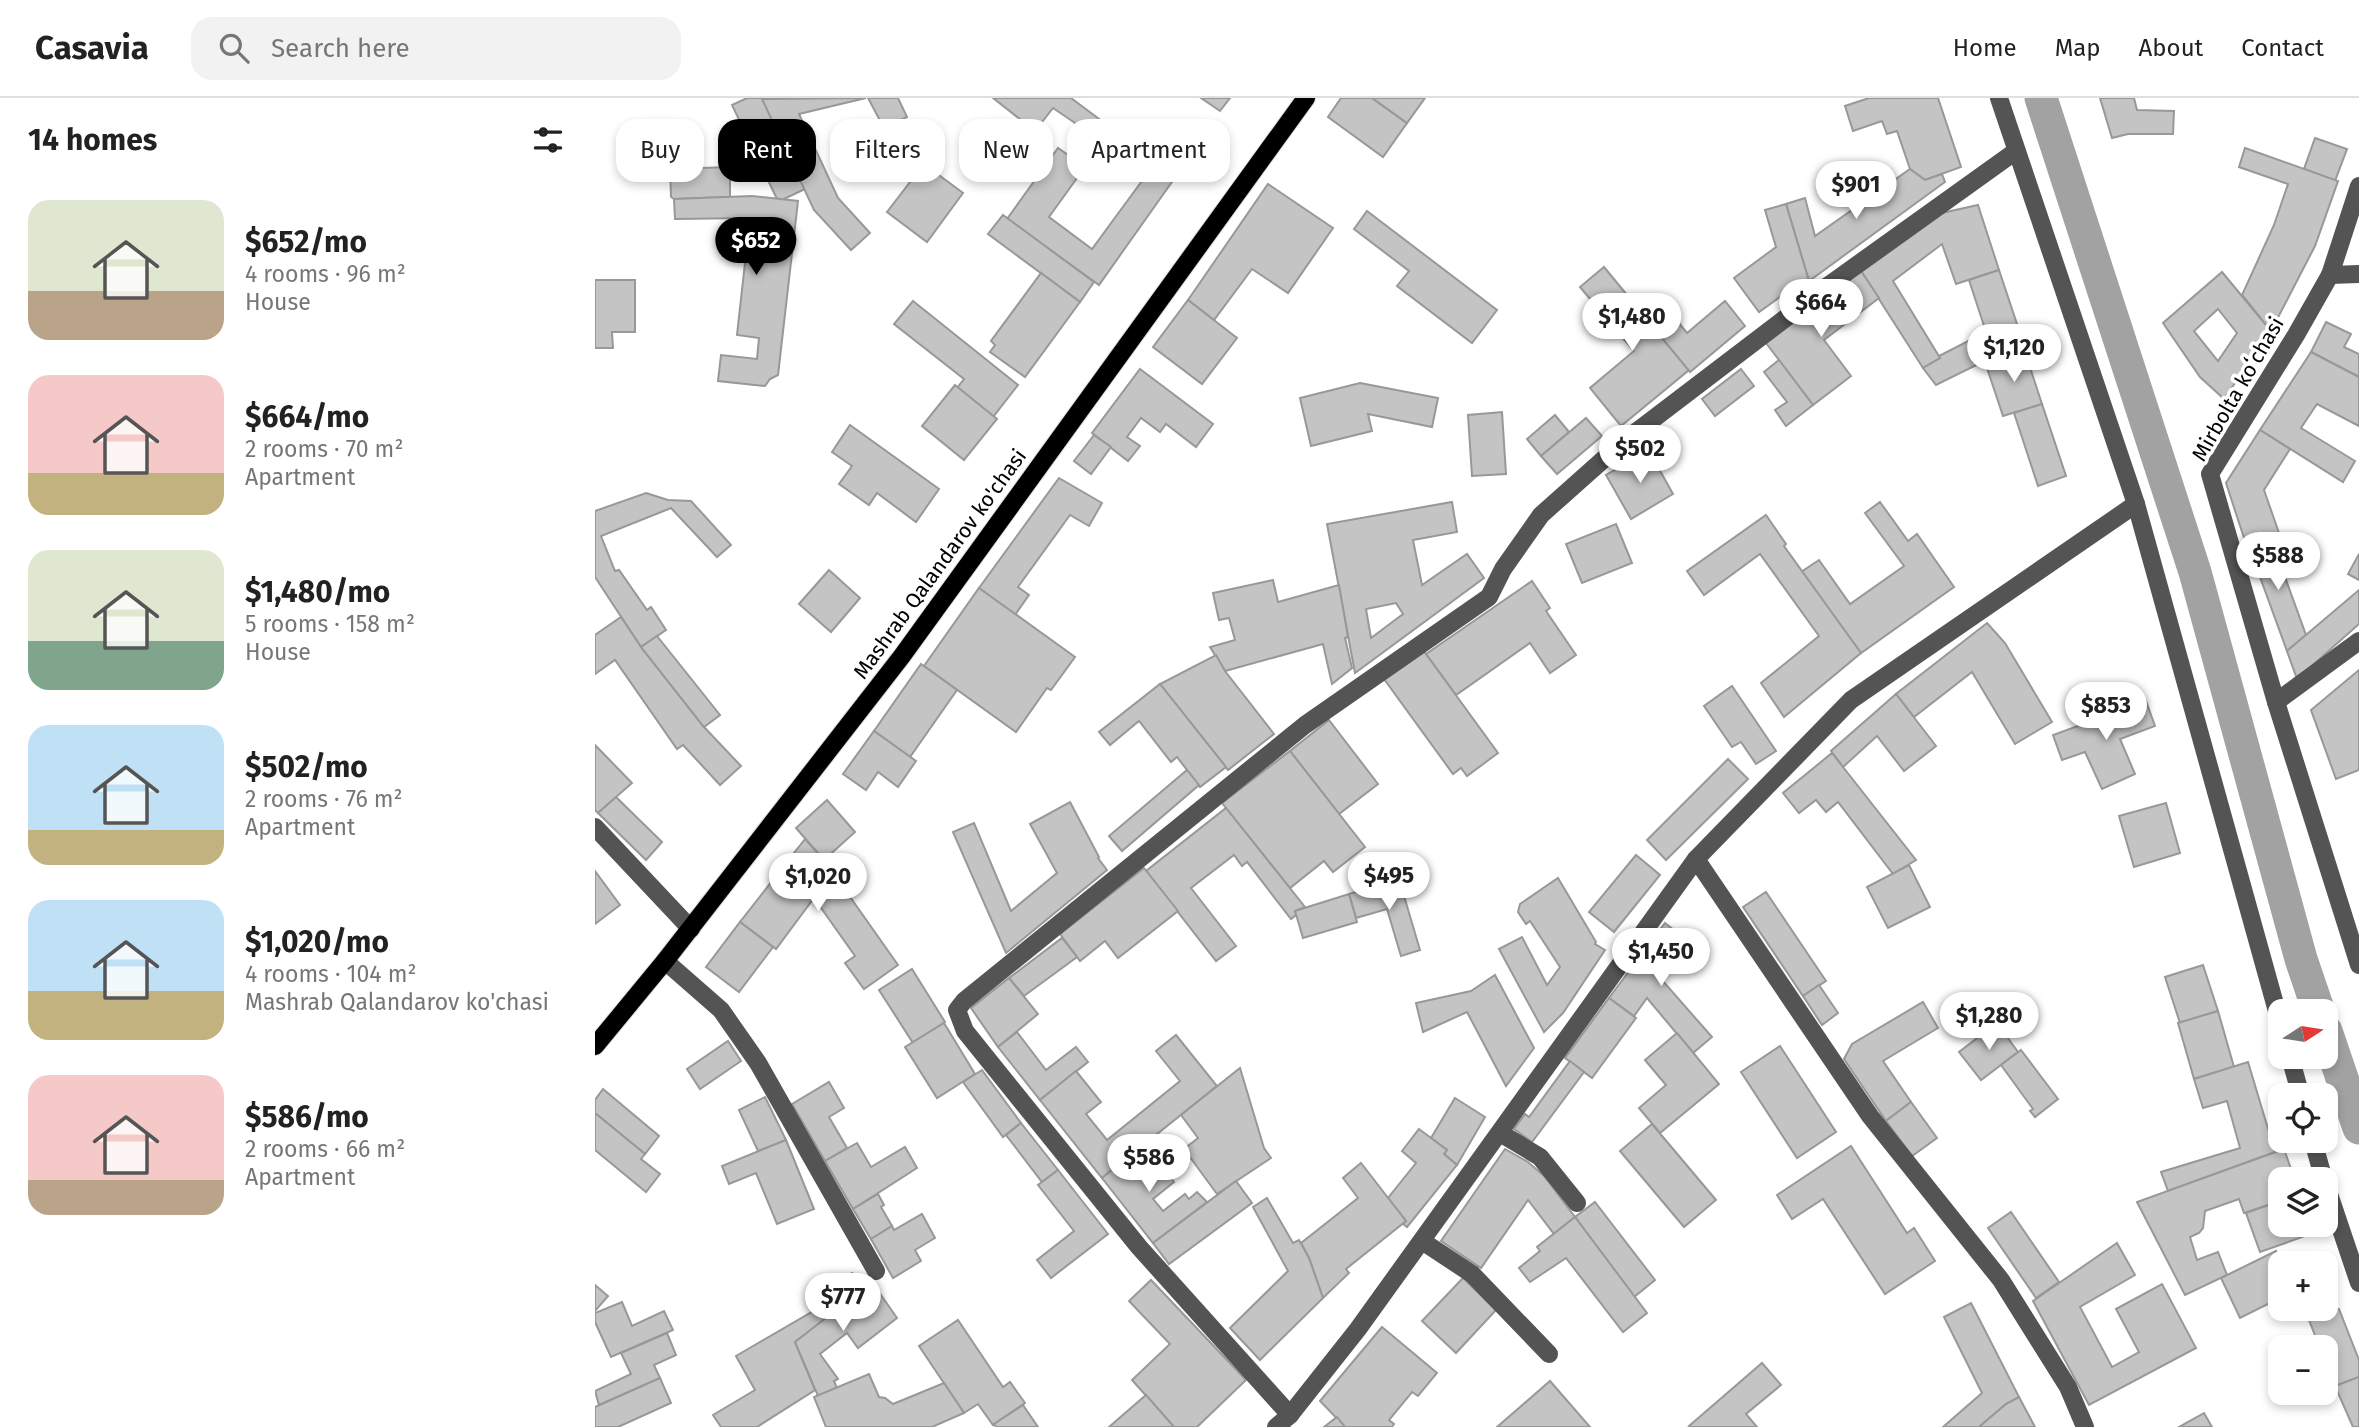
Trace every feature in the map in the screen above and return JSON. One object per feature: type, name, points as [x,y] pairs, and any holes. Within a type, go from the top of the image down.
[{"type":"main road","name":"Mashrab Qalandarov ko'chasi","points":[[595,1046],[691,929],[902,656],[1307,98]]},
{"type":"street","points":[[1999,98],[2136,504],[2273,999]]},
{"type":"street","points":[[2016,151],[1829,285],[1623,442],[1541,515],[1503,569],[1489,597],[1305,725],[964,1001],[957,1010],[965,1031],[1283,1421],[1358,1329],[1696,859],[1851,700],[2136,504]]},
{"type":"street","name":"Mirbolta koʻchasi","points":[[2359,186],[2330,275],[2210,474],[2276,702],[2359,965]]},
{"type":"street","points":[[2330,275],[2359,274]]},
{"type":"street","points":[[2276,702],[2359,641]]},
{"type":"street","points":[[595,827],[691,929]]},
{"type":"street","points":[[1696,859],[1870,1116],[2001,1280],[2068,1387],[2085,1427]]},
{"type":"street","points":[[665,961],[721,1010],[758,1063],[876,1271]]},
{"type":"street","points":[[1500,1133],[1540,1157],[1577,1203]]},
{"type":"street","points":[[2338,1221],[2359,1283]]},
{"type":"street","points":[[1422,1241],[1472,1274],[1549,1353]]},
{"type":"building","points":[[747,98],[762,98],[772,119],[739,119],[732,105]]},
{"type":"building","points":[[866,98],[799,114],[801,119],[771,119],[762,99]]},
{"type":"building","points":[[868,98],[898,98],[907,117],[879,119]]},
{"type":"building","points":[[993,98],[1071,98],[1099,119],[1069,119],[1053,108],[1044,119],[1020,119]]},
{"type":"building","points":[[1201,98],[1230,98],[1220,111]]},
{"type":"building","points":[[1341,98],[1372,98],[1407,123],[1383,157],[1328,117]]},
{"type":"building","points":[[1372,98],[1425,98],[1407,123]]},
{"type":"building","points":[[1869,98],[1938,98],[1961,167],[1925,180],[1910,169],[1897,131],[1887,134],[1882,121],[1853,131],[1845,106]]},
{"type":"building","points":[[2100,98],[2134,98],[2137,110],[2174,111],[2173,134],[2128,134],[2112,138]]},
{"type":"building","points":[[2315,138],[2347,149],[2335,181],[2304,169]]},
{"type":"building","points":[[1058,148],[1067,154],[1067,182],[1074,182],[1049,217],[1092,249],[1141,182],[1172,182],[1099,285],[1007,219],[1034,182],[1053,182],[1053,155]]},
{"type":"building","points":[[2245,148],[2338,181],[2315,246],[2271,331],[2242,295],[2274,225],[2288,184],[2239,167]]},
{"type":"building","points":[[816,151],[838,198],[870,233],[851,250],[814,210],[801,182],[816,182]]},
{"type":"building","points":[[718,167],[718,182],[730,182],[730,197],[671,197],[670,182],[704,182],[704,168]]},
{"type":"building","points":[[1910,169],[1925,180],[1942,174],[1945,182],[1809,281],[1786,204],[1805,198],[1815,236]]},
{"type":"building","points":[[945,180],[963,193],[927,242],[887,212],[910,182],[945,182]]},
{"type":"building","points":[[769,182],[802,182],[805,189],[782,200],[777,199]]},
{"type":"building","points":[[1268,184],[1333,228],[1288,293],[1252,269],[1214,320],[1188,300]]},
{"type":"building","points":[[752,196],[798,201],[778,375],[770,379],[765,386],[718,381],[721,355],[757,359],[759,338],[737,335],[750,218],[675,219],[674,199]]},
{"type":"building","points":[[1786,204],[1809,281],[1797,285],[1759,312],[1734,278],[1776,247],[1765,210]]},
{"type":"building","points":[[1978,205],[1999,270],[1956,284],[1942,244],[1893,281],[1940,358],[1923,368],[1861,271],[1942,213]]},
{"type":"building","points":[[1367,211],[1497,310],[1472,343],[1397,286],[1409,271],[1354,229]]},
{"type":"building","points":[[1003,215],[1094,282],[1080,302],[988,234]]},
{"type":"building","points":[[1604,267],[1689,370],[1621,426],[1590,388],[1634,351],[1580,287]]},
{"type":"building","points":[[1999,270],[2023,342],[1936,385],[1923,368],[1940,358],[1939,356],[1986,332],[1969,280]]},
{"type":"building","points":[[1861,271],[1879,298],[1824,340],[1851,376],[1813,405],[1766,343]]},
{"type":"building","points":[[2222,272],[2271,331],[2224,399],[2200,377],[2163,323]],"holes":[[[2218,309],[2237,333],[2218,361],[2194,331]]]},
{"type":"building","points":[[1041,273],[1080,302],[1025,377],[990,352],[995,345],[991,341]]},
{"type":"building","points":[[595,280],[635,280],[635,332],[612,332],[613,348],[595,348]]},
{"type":"building","points":[[1188,300],[1237,338],[1202,384],[1153,347]]},
{"type":"building","points":[[1660,300],[1687,333],[1725,301],[1745,326],[1690,372],[1643,315]]},
{"type":"building","points":[[913,301],[1018,385],[993,417],[957,388],[964,379],[894,324]]},
{"type":"building","points":[[2326,322],[2351,334],[2344,347],[2359,354],[2359,377],[2311,352]]},
{"type":"building","points":[[2025,352],[2042,404],[2003,416],[1986,365]]},
{"type":"building","points":[[2311,352],[2359,377],[2359,426],[2317,404],[2301,428],[2355,461],[2343,482],[2260,430]]},
{"type":"building","points":[[1779,360],[1813,405],[1786,426],[1775,410],[1787,402],[1764,372]]},
{"type":"building","points":[[1140,369],[1213,424],[1196,447],[1166,424],[1160,432],[1141,418],[1127,437],[1140,446],[1128,461],[1092,433]]},
{"type":"building","points":[[1741,369],[1754,386],[1715,416],[1702,399]]},
{"type":"building","points":[[1360,383],[1438,398],[1432,427],[1368,414],[1372,431],[1311,446],[1300,398]]},
{"type":"building","points":[[955,385],[997,419],[964,460],[922,426]]},
{"type":"building","points":[[2042,404],[2066,476],[2038,486],[2014,413]]},
{"type":"building","points":[[1502,412],[1506,474],[1472,476],[1468,415]]},
{"type":"building","points":[[1555,415],[1569,432],[1541,456],[1527,439]]},
{"type":"building","points":[[1586,418],[1602,436],[1557,474],[1541,456]]},
{"type":"building","points":[[850,425],[939,489],[916,522],[877,493],[869,505],[839,484],[852,466],[832,452]]},
{"type":"building","points":[[2260,430],[2290,449],[2264,490],[2279,533],[2246,544],[2226,483]]},
{"type":"building","points":[[1094,435],[1111,447],[1091,474],[1074,461]]},
{"type":"building","points":[[1649,451],[1673,494],[1631,519],[1606,475]]},
{"type":"building","points":[[1059,478],[1102,503],[1089,526],[1070,515],[1018,587],[1029,595],[1015,615],[979,588]]},
{"type":"building","points":[[646,493],[668,500],[691,501],[731,545],[717,557],[671,508],[601,536],[615,571],[619,570],[647,610],[651,607],[666,630],[641,647],[595,577],[595,511]]},
{"type":"building","points":[[1452,502],[1457,532],[1413,540],[1422,585],[1467,554],[1484,578],[1355,673],[1327,524]],"holes":[[[1396,603],[1403,614],[1371,638],[1366,609]]]},
{"type":"building","points":[[1880,502],[1908,541],[1917,534],[1954,587],[1861,653],[1801,572],[1819,560],[1850,604],[1904,566],[1865,513]]},
{"type":"building","points":[[1766,515],[1786,544],[1784,546],[1861,653],[1784,717],[1761,683],[1819,636],[1760,554],[1704,595],[1687,571]]},
{"type":"building","points":[[1616,524],[1632,563],[1582,583],[1566,544]]},
{"type":"building","points":[[2270,536],[2306,635],[2287,651],[2248,544]]},
{"type":"building","points":[[2359,554],[2359,580],[2348,574]]},
{"type":"building","points":[[829,570],[860,598],[831,632],[799,604]]},
{"type":"building","points":[[1273,580],[1278,602],[1339,585],[1348,637],[1345,638],[1352,668],[1332,684],[1323,644],[1225,671],[1210,647],[1235,640],[1229,618],[1219,620],[1213,593]]},
{"type":"building","points":[[1532,581],[1550,608],[1546,611],[1576,655],[1550,673],[1530,643],[1456,695],[1426,654]]},
{"type":"building","points":[[979,588],[1075,657],[1051,690],[1047,688],[1016,732],[924,666]]},
{"type":"building","points":[[2359,590],[2359,624],[2297,679],[2287,651]]},
{"type":"building","points":[[621,617],[641,647],[704,727],[741,766],[720,785],[683,745],[677,749],[615,660],[595,674],[595,635]]},
{"type":"building","points":[[1987,623],[2005,643],[2052,722],[2015,744],[1972,672],[1914,717],[1896,694]]},
{"type":"building","points":[[657,636],[720,715],[704,727],[641,647]]},
{"type":"building","points":[[1423,650],[1498,753],[1467,776],[1461,768],[1453,774],[1384,679]]},
{"type":"building","points":[[1216,655],[1225,671],[1274,734],[1228,770],[1160,684]]},
{"type":"building","points":[[921,664],[957,690],[910,757],[874,731]]},
{"type":"building","points":[[2359,670],[2359,770],[2336,779],[2311,710]]},
{"type":"building","points":[[1160,684],[1226,767],[1200,787],[1177,757],[1171,762],[1139,721],[1110,745],[1099,732]]},
{"type":"building","points":[[1732,686],[1776,751],[1756,764],[1741,742],[1732,747],[1704,706]]},
{"type":"building","points":[[1896,694],[1936,746],[1904,771],[1877,736],[1843,767],[1831,751]]},
{"type":"building","points":[[2146,701],[2155,726],[2120,739],[2135,774],[2102,789],[2085,752],[2062,760],[2053,735]]},
{"type":"building","points":[[1329,720],[1378,784],[1339,814],[1290,751]]},
{"type":"building","points":[[874,731],[916,761],[898,787],[878,772],[866,790],[843,774]]},
{"type":"building","points":[[595,745],[632,783],[598,813],[595,810]]},
{"type":"building","points":[[1290,751],[1365,847],[1333,872],[1324,861],[1290,888],[1222,803]]},
{"type":"building","points":[[1832,753],[1916,860],[1893,874],[1838,802],[1826,812],[1816,800],[1799,813],[1783,793]]},
{"type":"building","points":[[1728,759],[1748,779],[1666,860],[1647,840]]},
{"type":"building","points":[[1187,770],[1199,785],[1122,851],[1109,836]]},
{"type":"building","points":[[616,797],[662,842],[646,860],[598,813]]},
{"type":"building","points":[[827,800],[855,832],[824,860],[796,828]]},
{"type":"building","points":[[1070,802],[1098,858],[1107,870],[1006,953],[953,832],[974,823],[1011,911],[1057,873],[1030,824]]},
{"type":"building","points":[[2166,803],[2180,853],[2134,867],[2119,816]]},
{"type":"building","points":[[1226,808],[1305,907],[1295,911],[1296,915],[1291,919],[1247,862],[1242,866],[1234,855],[1191,888],[1236,946],[1216,961],[1146,871]]},
{"type":"building","points":[[805,839],[824,860],[898,965],[864,989],[845,963],[855,956],[814,898],[776,949],[740,922]]},
{"type":"building","points":[[1636,855],[1660,875],[1614,932],[1589,912]]},
{"type":"building","points":[[1909,865],[1930,907],[1888,928],[1867,887]]},
{"type":"building","points":[[1144,868],[1178,911],[1118,958],[1105,941],[1080,961],[1060,934]]},
{"type":"building","points":[[595,871],[620,905],[595,924]]},
{"type":"building","points":[[1558,878],[1595,944],[1605,950],[1563,1013],[1544,1032],[1499,949],[1522,937],[1547,985],[1560,967],[1530,921],[1526,924],[1518,912],[1520,904]]},
{"type":"building","points":[[1399,879],[1420,950],[1401,956],[1387,909],[1356,918],[1349,894]]},
{"type":"building","points":[[1766,892],[1826,981],[1803,996],[1743,907]]},
{"type":"building","points":[[1349,894],[1357,922],[1303,938],[1295,911]]},
{"type":"building","points":[[740,922],[773,947],[739,992],[706,967]]},
{"type":"building","points":[[1665,923],[1689,942],[1661,979],[1712,1037],[1693,1053],[1647,998],[1634,1016],[1609,998]]},
{"type":"building","points":[[1062,938],[1077,957],[1024,996],[1009,978]]},
{"type":"building","points":[[2203,965],[2218,1011],[2180,1023],[2165,977]]},
{"type":"building","points":[[912,969],[945,1022],[913,1043],[879,990]]},
{"type":"building","points":[[1495,975],[1534,1048],[1506,1086],[1467,1012],[1423,1032],[1416,1003],[1471,991]]},
{"type":"building","points":[[1009,978],[1038,1014],[998,1047],[971,1008]]},
{"type":"building","points":[[1819,985],[1838,1013],[1822,1025],[1803,996]]},
{"type":"building","points":[[1609,998],[1636,1018],[1592,1078],[1565,1058]]},
{"type":"building","points":[[1923,1002],[1938,1028],[1883,1061],[1911,1102],[1886,1121],[1844,1059],[1852,1044]]},
{"type":"building","points":[[2218,1011],[2234,1067],[2194,1079],[2178,1023]]},
{"type":"building","points":[[944,1023],[975,1074],[937,1098],[905,1047]]},
{"type":"building","points":[[1997,1023],[2018,1052],[1981,1080],[1959,1052]]},
{"type":"building","points":[[1017,1032],[1046,1070],[1076,1047],[1088,1062],[1040,1100],[998,1047]]},
{"type":"building","points":[[1677,1033],[1719,1084],[1660,1133],[1639,1108],[1666,1085],[1645,1060]]},
{"type":"building","points":[[1176,1035],[1217,1086],[1102,1178],[1040,1100],[1076,1071],[1101,1102],[1086,1114],[1107,1140],[1180,1081],[1156,1051]]},
{"type":"building","points":[[728,1041],[741,1061],[700,1089],[687,1069]]},
{"type":"building","points":[[1780,1046],[1836,1132],[1797,1158],[1741,1072]]},
{"type":"building","points":[[2021,1050],[2058,1099],[2035,1117],[2030,1111],[2033,1109],[2001,1065]]},
{"type":"building","points":[[1570,1061],[1584,1072],[1532,1142],[1514,1129],[1525,1114],[1529,1117]]},
{"type":"building","points":[[2248,1062],[2268,1129],[2268,1153],[2272,1153],[2168,1191],[2161,1172],[2240,1148],[2227,1101],[2203,1108],[2194,1079]]},
{"type":"building","points":[[1240,1068],[1264,1148],[1271,1158],[1217,1194],[1184,1149],[1198,1138],[1181,1115]]},
{"type":"building","points":[[982,1070],[1021,1123],[1003,1137],[963,1082]]},
{"type":"building","points":[[829,1082],[844,1108],[829,1117],[847,1148],[825,1161],[792,1104]]},
{"type":"building","points":[[603,1089],[659,1136],[645,1154],[595,1113],[595,1100]]},
{"type":"building","points":[[765,1097],[786,1140],[758,1151],[739,1110]]},
{"type":"building","points":[[1455,1098],[1485,1117],[1457,1165],[1444,1154],[1447,1150],[1431,1138]]},
{"type":"building","points":[[1911,1102],[1937,1138],[1912,1156],[1886,1121]]},
{"type":"building","points":[[595,1113],[645,1154],[641,1159],[660,1174],[646,1192],[595,1150]]},
{"type":"building","points":[[1021,1123],[1058,1170],[1042,1182],[1006,1135]]},
{"type":"building","points":[[1652,1124],[1716,1200],[1684,1227],[1620,1151]]},
{"type":"building","points":[[1419,1129],[1447,1150],[1444,1154],[1457,1165],[1407,1227],[1403,1224],[1406,1221],[1388,1198],[1416,1163],[1402,1151]]},
{"type":"building","points":[[786,1140],[814,1209],[777,1224],[756,1173],[729,1184],[722,1166]]},
{"type":"building","points":[[857,1143],[871,1167],[905,1147],[917,1168],[853,1209],[825,1161]]},
{"type":"building","points":[[1144,1144],[1174,1182],[1153,1199],[1163,1211],[1185,1194],[1189,1199],[1197,1192],[1207,1202],[1153,1243],[1102,1178]]},
{"type":"building","points":[[1851,1146],[1907,1233],[1914,1228],[1935,1261],[1885,1294],[1823,1199],[1792,1219],[1777,1195]]},
{"type":"building","points":[[1505,1149],[1528,1162],[1544,1176],[1575,1217],[1554,1234],[1528,1200],[1481,1268],[1441,1241]]},
{"type":"building","points":[[2273,1153],[2285,1153],[2290,1167],[2268,1167],[2268,1205],[2244,1213],[2239,1199],[2205,1211],[2203,1228],[2190,1237],[2197,1260],[2218,1252],[2227,1275],[2185,1295],[2137,1202]]},
{"type":"building","points":[[1361,1163],[1406,1221],[1346,1269],[1349,1273],[1323,1298],[1301,1243],[1358,1198],[1343,1178]]},
{"type":"building","points":[[1058,1170],[1108,1234],[1051,1278],[1037,1260],[1074,1231],[1038,1185]]},
{"type":"building","points":[[1236,1181],[1252,1203],[1169,1264],[1153,1243]]},
{"type":"building","points":[[878,1194],[884,1205],[881,1207],[892,1226],[871,1239],[853,1209]]},
{"type":"building","points":[[1267,1198],[1293,1243],[1299,1240],[1309,1258],[1323,1298],[1260,1360],[1230,1328],[1288,1271],[1253,1207]]},
{"type":"building","points":[[1595,1202],[1655,1280],[1634,1297],[1575,1217]]},
{"type":"building","points":[[2268,1205],[2268,1237],[2302,1237],[2260,1252],[2246,1213]]},
{"type":"building","points":[[2011,1212],[2059,1282],[2036,1298],[1988,1228]]},
{"type":"building","points":[[922,1214],[935,1238],[915,1250],[921,1261],[893,1278],[871,1239],[892,1226],[894,1230]]},
{"type":"building","points":[[1575,1217],[1647,1313],[1623,1332],[1566,1258],[1530,1282],[1519,1268],[1540,1251],[1537,1247]]},
{"type":"building","points":[[2117,1243],[2135,1275],[2080,1307],[2112,1367],[2139,1352],[2116,1309],[2162,1284],[2196,1348],[2089,1405],[2033,1301]]},
{"type":"building","points":[[2268,1255],[2268,1304],[2240,1318],[2221,1278]]},
{"type":"building","points":[[852,1273],[863,1290],[795,1342],[815,1390],[757,1427],[721,1427],[713,1415],[755,1390],[736,1356],[820,1307],[813,1294]]},
{"type":"building","points":[[1463,1278],[1496,1310],[1456,1353],[1422,1321]]},
{"type":"building","points":[[1151,1280],[1246,1380],[1197,1427],[1174,1427],[1132,1380],[1170,1344],[1129,1301]]},
{"type":"building","points":[[872,1282],[897,1318],[858,1348],[847,1333],[820,1354],[838,1379],[834,1381],[837,1388],[818,1396],[795,1342]]},
{"type":"building","points":[[595,1285],[608,1296],[595,1311]]},
{"type":"building","points":[[622,1302],[632,1326],[664,1311],[673,1330],[611,1357],[595,1322],[595,1313]]},
{"type":"building","points":[[1971,1303],[2019,1397],[2006,1404],[1979,1427],[1943,1427],[1982,1393],[1944,1317]]},
{"type":"building","points":[[2338,1309],[2359,1360],[2359,1377],[2338,1385],[2338,1335],[2315,1335],[2309,1321],[2338,1321]]},
{"type":"building","points":[[958,1320],[1003,1387],[1010,1382],[1025,1403],[993,1425],[978,1404],[964,1413],[919,1346]]},
{"type":"building","points":[[1382,1327],[1437,1373],[1418,1396],[1412,1392],[1389,1420],[1394,1424],[1392,1427],[1345,1427],[1320,1401]]},
{"type":"building","points":[[667,1333],[676,1355],[654,1365],[660,1378],[599,1405],[595,1391],[631,1374],[621,1353]]},
{"type":"building","points":[[1762,1363],[1781,1385],[1746,1414],[1757,1427],[1689,1426]]},
{"type":"building","points":[[869,1374],[879,1397],[893,1404],[944,1383],[964,1413],[932,1427],[826,1427],[814,1397]]},
{"type":"building","points":[[2359,1377],[2359,1427],[2353,1427],[2338,1393],[2338,1385]]},
{"type":"building","points":[[660,1378],[671,1403],[618,1427],[595,1427],[595,1407]]},
{"type":"building","points":[[1550,1381],[1590,1427],[1497,1427]]},
{"type":"building","points":[[1146,1395],[1174,1427],[1109,1427]]},
{"type":"building","points":[[2019,1397],[2035,1427],[1979,1427],[2006,1404]]},
{"type":"building","points":[[1023,1405],[1038,1427],[996,1427],[994,1424]]},
{"type":"building","points":[[2204,1413],[2212,1427],[2179,1427]]},
{"type":"building","points":[[1337,1417],[1345,1427],[1324,1427]]},
{"type":"waterway","points":[[2041,98],[2195,572],[2301,959],[2315,999]]},
{"type":"waterway","points":[[2338,1066],[2359,1128]]}]
